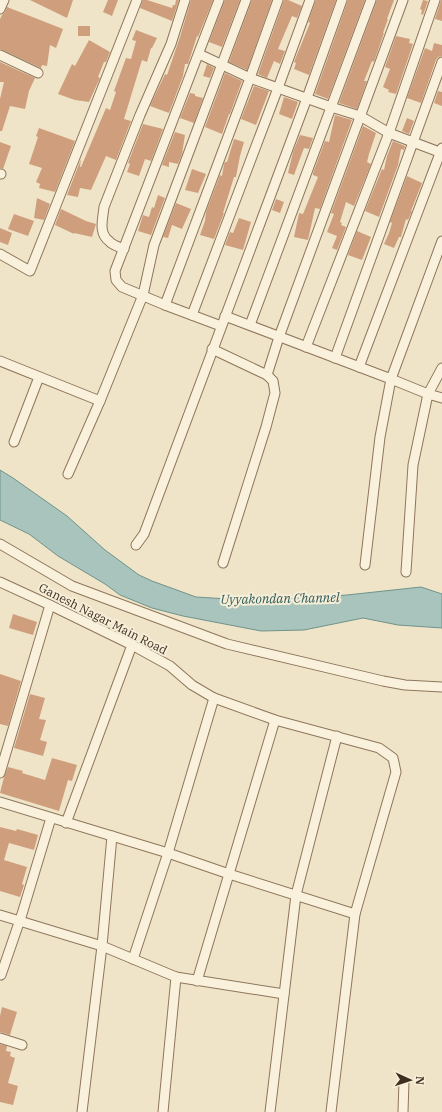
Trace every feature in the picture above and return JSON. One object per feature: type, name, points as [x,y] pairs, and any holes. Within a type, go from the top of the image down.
[{"type":"street","points":[[0,9],[4,0]]},
{"type":"street","points":[[0,254],[30,271],[137,0]]},
{"type":"street","points":[[124,249],[108,241],[102,233],[104,206],[140,115],[171,44],[185,0]]},
{"type":"street","points":[[219,0],[115,271],[116,280],[122,287],[221,326]]},
{"type":"street","points":[[68,474],[100,401],[143,295],[154,245],[246,0]]},
{"type":"street","points":[[165,305],[278,0]]},
{"type":"street","points":[[192,315],[310,0]]},
{"type":"street","points":[[136,545],[144,534],[342,0]]},
{"type":"street","points":[[250,326],[371,0]]},
{"type":"street","points":[[267,375],[279,337],[404,0]]},
{"type":"street","points":[[306,347],[389,133],[435,0]]},
{"type":"street","points":[[199,54],[250,78],[360,116],[389,133],[441,151],[359,367]]},
{"type":"street","points":[[0,55],[38,73]]},
{"type":"street","points":[[335,358],[442,62]]},
{"type":"street","points":[[365,565],[380,437],[391,379],[442,241]]},
{"type":"street","points":[[224,316],[442,398]]},
{"type":"street","points":[[212,349],[267,375],[273,381],[275,393],[266,427],[223,563]]},
{"type":"street","points":[[0,361],[100,401]]},
{"type":"street","points":[[406,572],[413,465],[428,394],[442,368]]},
{"type":"street","points":[[14,442],[39,376]]},
{"type":"street","points":[[0,544],[72,586],[227,644],[383,681],[405,685],[442,687]]},
{"type":"street","name":"Ganesh Nagar Main Road","points":[[0,582],[132,645],[170,666],[192,685],[214,698],[275,720],[380,748],[393,758],[396,772],[355,914]]},
{"type":"street","points":[[0,773],[50,605]]},
{"type":"street","points":[[66,823],[132,645]]},
{"type":"street","points":[[430,686],[442,690]]},
{"type":"street","points":[[133,959],[168,853],[214,698]]},
{"type":"street","points":[[197,980],[275,720]]},
{"type":"street","points":[[270,1112],[296,895],[337,736]]},
{"type":"street","points":[[0,802],[168,853],[355,914],[331,1112]]},
{"type":"street","points":[[1,975],[20,921],[50,818]]},
{"type":"street","points":[[82,1112],[102,946],[112,836]]},
{"type":"street","points":[[0,915],[102,946],[176,977],[284,994]]},
{"type":"street","points":[[163,1112],[176,977]]},
{"type":"street","points":[[0,1038],[22,1045]]},
{"type":"street","points":[[402,1112],[404,1081]]},
{"type":"water","points":[[0,470],[67,516],[105,550],[139,575],[196,597],[266,600],[347,595],[421,587],[442,594],[442,628],[398,625],[363,618],[304,630],[261,631],[183,616],[152,608],[120,595],[105,584],[58,556],[29,534],[0,520]]},
{"type":"building","points":[[30,0],[73,0],[67,18]]},
{"type":"building","points":[[108,0],[118,0],[112,16],[103,12]]},
{"type":"building","points":[[143,0],[172,8],[173,5],[175,5],[176,0],[179,0],[172,21],[140,8]]},
{"type":"building","points":[[191,0],[213,0],[198,37],[197,36],[188,64],[185,64],[183,76],[169,113],[150,106],[165,74],[167,75]]},
{"type":"building","points":[[225,0],[240,0],[222,47],[209,42]]},
{"type":"building","points":[[252,0],[272,0],[247,70],[229,62]]},
{"type":"building","points":[[284,0],[288,0],[302,6],[297,18],[292,16],[278,49],[285,51],[280,64],[274,61],[267,78],[258,74]]},
{"type":"building","points":[[316,0],[336,0],[309,75],[294,69],[296,63],[294,62],[310,23],[308,22]]},
{"type":"building","points":[[348,0],[365,0],[328,99],[315,94]]},
{"type":"building","points":[[377,0],[394,0],[374,62],[372,61],[364,81],[367,81],[357,109],[339,103]]},
{"type":"building","points":[[423,0],[428,1],[423,15],[421,14],[422,10],[420,9]]},
{"type":"building","points":[[442,0],[442,21],[435,19]]},
{"type":"building","points":[[7,7],[63,29],[56,48],[50,45],[47,66],[42,65],[41,68],[0,49],[0,19]]},
{"type":"building","points":[[78,26],[90,26],[90,36],[78,36]]},
{"type":"building","points":[[136,30],[157,38],[151,48],[147,62],[142,60],[124,119],[131,121],[116,160],[106,156],[91,190],[80,188],[78,197],[67,195],[81,159],[80,167],[106,108],[110,110],[116,92],[114,91],[126,58],[131,59],[136,41],[132,40]]},
{"type":"building","points":[[396,36],[410,39],[409,43],[413,44],[396,94],[388,92],[389,90],[383,87],[390,69],[385,67]]},
{"type":"building","points":[[89,40],[110,52],[106,62],[104,62],[98,77],[100,78],[89,102],[75,100],[58,94],[72,64],[75,66]]},
{"type":"building","points":[[434,43],[442,45],[442,56],[438,57],[436,60],[421,103],[407,98],[425,48],[432,51]]},
{"type":"building","points":[[0,62],[35,78],[29,91],[25,109],[10,106],[2,131],[0,131],[0,99],[4,82],[0,82]]},
{"type":"building","points":[[207,64],[214,68],[210,78],[203,76]]},
{"type":"building","points":[[225,73],[242,81],[222,134],[205,127]]},
{"type":"building","points":[[254,86],[269,91],[256,125],[241,119]]},
{"type":"building","points":[[438,91],[442,92],[442,106],[434,103]]},
{"type":"building","points":[[190,93],[203,98],[194,123],[180,118]]},
{"type":"building","points":[[284,97],[298,102],[292,119],[279,114]]},
{"type":"building","points":[[335,115],[352,120],[320,209],[315,208],[308,240],[294,237],[299,213],[303,214],[318,177],[313,175],[313,173],[325,141],[329,142]]},
{"type":"building","points":[[407,118],[414,121],[409,134],[402,131]]},
{"type":"building","points":[[143,124],[163,129],[151,161],[145,159],[139,176],[127,172],[130,164],[128,163]]},
{"type":"building","points":[[363,126],[376,133],[367,162],[371,164],[354,206],[346,202],[340,222],[342,223],[341,225],[346,227],[337,250],[332,248],[337,236],[327,232],[334,214],[331,213]]},
{"type":"building","points":[[39,128],[75,141],[55,192],[39,188],[40,184],[36,182],[42,168],[29,164],[38,137],[36,136]]},
{"type":"building","points":[[175,132],[185,135],[182,154],[178,164],[169,162],[169,167],[162,165]]},
{"type":"building","points":[[300,135],[313,138],[309,149],[304,148],[294,175],[288,173],[293,152]]},
{"type":"building","points":[[234,139],[244,142],[236,177],[234,177],[224,213],[214,239],[200,235],[205,221],[206,212],[220,175],[222,176],[224,164],[227,162]]},
{"type":"building","points":[[393,141],[405,146],[404,150],[401,149],[398,165],[379,217],[365,211],[382,169],[384,170],[387,156]]},
{"type":"building","points":[[0,142],[11,146],[3,169],[0,168]]},
{"type":"building","points":[[192,169],[206,174],[198,193],[185,190]]},
{"type":"building","points":[[407,176],[422,183],[408,220],[406,219],[401,237],[399,237],[394,248],[384,244],[392,223],[390,222]]},
{"type":"building","points":[[158,195],[165,198],[151,235],[138,231],[143,215],[149,217],[152,207],[154,208]]},
{"type":"building","points":[[37,198],[50,204],[44,220],[34,218]]},
{"type":"building","points":[[276,199],[284,202],[280,213],[272,210]]},
{"type":"building","points":[[176,203],[191,209],[182,229],[172,225],[168,238],[163,237]]},
{"type":"building","points":[[61,209],[96,224],[92,237],[74,234],[55,225]]},
{"type":"building","points":[[14,214],[34,221],[28,236],[8,229]]},
{"type":"building","points":[[239,218],[251,222],[243,250],[225,245],[230,232],[233,233]]},
{"type":"building","points":[[0,228],[12,233],[8,245],[0,242]]},
{"type":"building","points":[[357,231],[371,237],[362,260],[348,255]]},
{"type":"building","points":[[13,614],[37,622],[33,635],[9,628]]},
{"type":"building","points":[[0,674],[21,681],[8,726],[0,724]]},
{"type":"building","points":[[30,694],[45,698],[39,719],[46,720],[40,740],[47,742],[43,756],[14,748]]},
{"type":"building","points":[[52,758],[77,765],[72,781],[68,780],[59,811],[0,793],[8,767],[45,780]]},
{"type":"building","points":[[0,827],[16,831],[17,829],[38,835],[34,850],[9,843],[4,860],[27,867],[20,897],[0,891]]},
{"type":"building","points":[[2,1007],[17,1012],[10,1035],[0,1032],[0,1016]]},
{"type":"building","points":[[0,1044],[7,1046],[6,1051],[11,1052],[10,1056],[15,1058],[8,1083],[18,1086],[13,1105],[0,1102]]},
{"type":"water label","name":"Uyyakondan Channel","points":[[280,598]]}]
